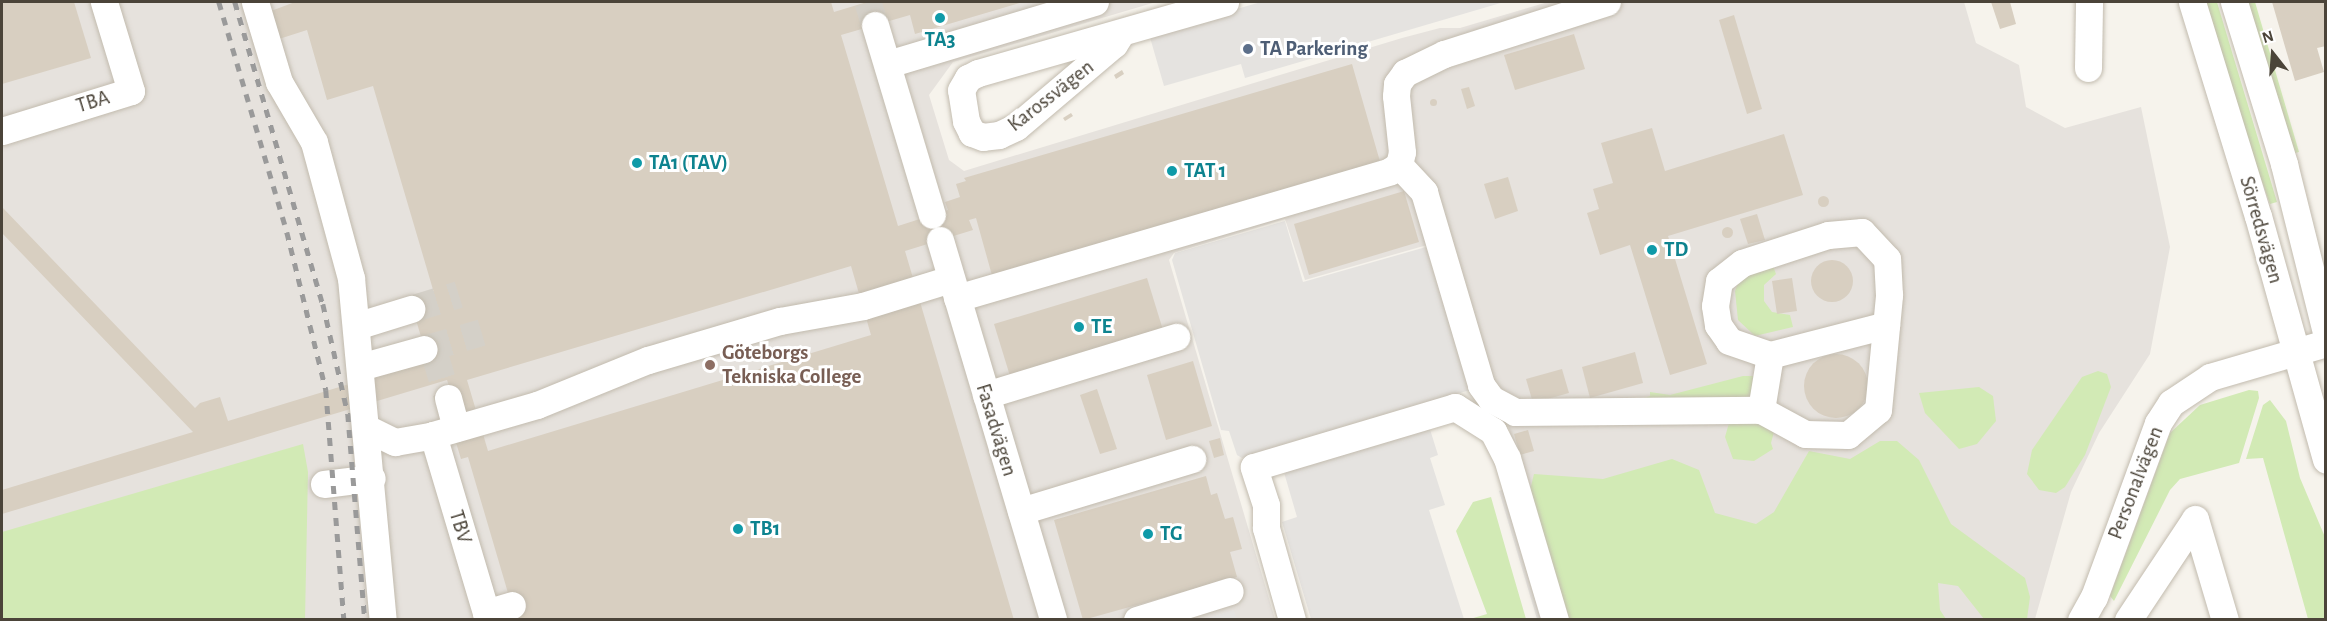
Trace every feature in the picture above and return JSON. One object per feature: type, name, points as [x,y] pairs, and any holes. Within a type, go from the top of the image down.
[{"type":"street","name":"TBA","points":[[2,131],[131,91],[104,2]]},
{"type":"street","points":[[255,2],[279,82],[314,142],[351,278],[368,429],[383,620]]},
{"type":"street","points":[[888,64],[1095,2]]},
{"type":"street","name":"Karossvägen","points":[[1121,33],[1114,44],[1016,127],[991,136],[972,133],[962,98],[968,78],[1225,2]]},
{"type":"street","points":[[1607,2],[1444,54],[1406,73],[1397,84],[1400,165],[1424,192],[1481,385],[1500,407],[1547,415],[1761,410],[1805,434],[1848,435],[1878,410],[1886,325],[1887,259],[1862,232],[1828,235],[1742,263],[1719,282],[1715,306],[1718,326],[1729,341],[1770,355],[1886,325]]},
{"type":"street","points":[[2088,68],[2089,2]]},
{"type":"street","name":"Sörredsvägen","points":[[2192,2],[2258,216],[2325,460]]},
{"type":"street","name":"Sörredsvägen","points":[[2234,2],[2284,164],[2325,333]]},
{"type":"street","points":[[875,25],[932,215]]},
{"type":"street","points":[[368,429],[395,442],[456,428],[537,405],[670,354],[780,321],[954,288],[1377,175],[1400,165]]},
{"type":"street","name":"Fasadvägen","points":[[940,240],[1053,620]]},
{"type":"street","points":[[356,326],[411,309]]},
{"type":"street","points":[[986,395],[1176,337]]},
{"type":"street","name":"Personalvägen","points":[[2081,620],[2094,597],[2151,439],[2171,403],[2210,377],[2294,350],[2325,343]]},
{"type":"street","points":[[360,367],[424,349]]},
{"type":"street","points":[[1761,410],[1770,355]]},
{"type":"street","name":"TBV","points":[[448,398],[456,428],[487,616]]},
{"type":"street","points":[[1292,620],[1266,528],[1266,505],[1254,467],[1455,407],[1493,431],[1507,458],[1556,620]]},
{"type":"street","points":[[1021,511],[1192,459]]},
{"type":"street","points":[[324,484],[372,478]]},
{"type":"street","points":[[2128,620],[2195,519],[2225,620]]},
{"type":"street","points":[[1137,620],[1230,591]]},
{"type":"street","points":[[487,616],[512,605]]},
{"type":"shaded area","points":[[2,2],[1156,2],[953,62],[929,95],[949,160],[964,171],[1402,38],[1440,28],[1460,28],[1548,2],[1964,2],[1976,43],[2019,65],[2026,107],[2065,128],[2141,107],[2170,247],[2150,354],[2099,433],[2071,492],[2035,619],[1563,619],[1506,418],[1472,395],[1427,245],[1305,280],[1285,219],[1174,253],[1169,260],[1275,619],[2,619]]},
{"type":"shaded area","name":"TA Parkering","points":[[1261,2],[1504,2],[1245,78],[1241,64],[1164,86],[1149,34]]},
{"type":"shaded area","points":[[1285,221],[1303,282],[1426,247],[1470,390],[1242,458],[1237,455],[1229,431],[1221,430],[1172,260],[1175,253]]},
{"type":"shaded area","points":[[1429,426],[1438,455],[1430,458],[1445,505],[1429,510],[1464,619],[1311,619],[1282,522],[1297,517],[1283,469]]},
{"type":"shaded area","points":[[1511,487],[1551,619],[1537,619],[1499,491]]},
{"type":"shaded area","points":[[1234,610],[1237,619],[1204,619]]},
{"type":"green space","points":[[2198,2],[2217,2],[2277,202],[2270,204]]},
{"type":"green space","points":[[2242,2],[2255,2],[2299,152],[2295,153]]},
{"type":"green space","points":[[1772,263],[1776,274],[1764,285],[1764,301],[1772,312],[1790,315],[1793,327],[1755,336],[1738,320],[1735,291],[1741,275]]},
{"type":"green space","points":[[2098,371],[2107,374],[2111,387],[2085,455],[2065,487],[2056,493],[2039,490],[2027,474],[2032,450],[2082,377]]},
{"type":"green space","points":[[1743,376],[1755,376],[1752,398],[1644,398],[1650,396],[1650,392],[1670,395]]},
{"type":"green space","points":[[1979,387],[1993,396],[1996,421],[1977,444],[1959,449],[1925,413],[1919,393]]},
{"type":"green space","points":[[2249,390],[2258,391],[2259,398],[2239,463],[2180,479],[2170,490],[2114,601],[2110,596],[2170,433],[2200,405]]},
{"type":"green space","points":[[2270,400],[2286,421],[2300,478],[2325,537],[2325,619],[2308,619],[2263,458],[2246,459],[2263,405]]},
{"type":"green space","points":[[1731,416],[1775,428],[1771,443],[1773,449],[1754,461],[1733,459],[1725,437]]},
{"type":"green space","points":[[1880,441],[1897,441],[1919,460],[1951,524],[2025,578],[2030,597],[2027,619],[1984,619],[1958,586],[1938,583],[1940,610],[1946,619],[1569,619],[1530,490],[1534,474],[1603,479],[1672,459],[1699,470],[1715,513],[1756,524],[1774,512],[1809,451],[1850,459]]},
{"type":"green space","points":[[303,444],[308,472],[305,619],[2,619],[2,532]]},
{"type":"green space","points":[[1491,497],[1526,619],[1470,619],[1487,614],[1456,531],[1473,502]]},
{"type":"building","points":[[2,2],[74,2],[91,58],[2,84]]},
{"type":"building","points":[[295,2],[831,2],[834,12],[867,2],[1023,2],[915,34],[910,15],[841,35],[898,226],[948,210],[945,202],[960,197],[956,184],[966,181],[964,178],[1352,64],[1381,165],[993,279],[976,218],[969,220],[973,230],[905,251],[1014,620],[516,620],[468,457],[461,459],[440,390],[449,386],[447,380],[2,514],[2,490],[193,432],[2,233],[2,207],[195,408],[200,403],[220,397],[228,421],[428,360],[410,300],[434,293],[373,86],[327,100],[307,30],[279,39],[271,11]],"holes":[[[851,266],[871,335],[488,451],[467,380]]]},
{"type":"building","points":[[1991,2],[2010,2],[2016,24],[2000,29]]},
{"type":"building","points":[[2272,2],[2326,2],[2326,46],[2317,48],[2324,72],[2295,81]]},
{"type":"building","points":[[1734,15],[1762,109],[1747,114],[1719,20]]},
{"type":"building","points":[[1574,34],[1585,69],[1515,90],[1504,55]]},
{"type":"building","points":[[1122,70],[1124,74],[1116,79],[1114,75]]},
{"type":"building","points":[[1469,87],[1475,106],[1467,109],[1461,89]]},
{"type":"building","points":[[1433,98],[1437,102],[1433,106],[1429,102]]},
{"type":"building","points":[[1071,113],[1073,116],[1065,121],[1063,118]]},
{"type":"building","name":"TD","points":[[1652,128],[1665,171],[1784,134],[1803,195],[1668,236],[1707,364],[1670,375],[1630,245],[1600,255],[1587,213],[1599,209],[1593,189],[1613,183],[1601,143]]},
{"type":"building","points":[[1508,177],[1518,211],[1495,219],[1484,184]]},
{"type":"building","points":[[1404,191],[1419,242],[1309,275],[1294,224]]},
{"type":"building","points":[[1823,196],[1827,197],[1827,205],[1823,206],[1819,205],[1818,201],[1819,197]]},
{"type":"building","points":[[1757,214],[1765,240],[1748,244],[1740,219]]},
{"type":"building","points":[[1727,227],[1731,228],[1731,236],[1727,237],[1723,236],[1722,232],[1723,228]]},
{"type":"building","points":[[1832,260],[1847,266],[1853,281],[1847,296],[1832,302],[1817,296],[1811,281],[1817,266]]},
{"type":"building","name":"TE","points":[[1147,278],[1163,330],[1010,376],[994,324]]},
{"type":"building","points":[[1792,278],[1797,311],[1777,314],[1772,281]]},
{"type":"building","points":[[1635,352],[1643,383],[1590,398],[1582,367]]},
{"type":"building","points":[[1836,354],[1859,363],[1868,386],[1859,409],[1836,418],[1813,409],[1804,386],[1813,363]]},
{"type":"building","points":[[1193,361],[1212,426],[1166,440],[1147,375]]},
{"type":"building","points":[[1562,369],[1569,393],[1533,403],[1526,379]]},
{"type":"building","points":[[1097,389],[1117,449],[1100,454],[1080,395]]},
{"type":"building","points":[[1528,430],[1534,451],[1520,455],[1514,434]]},
{"type":"building","points":[[1220,438],[1224,455],[1214,458],[1209,441]]},
{"type":"building","name":"TG","points":[[1206,476],[1211,495],[1217,493],[1225,519],[1233,517],[1242,549],[1230,552],[1237,577],[1083,620],[1054,520]]},
{"type":"tunnel","points":[[868,2],[875,25]]},
{"type":"tunnel","points":[[411,309],[459,294]]},
{"type":"tunnel","points":[[424,349],[482,332]]},
{"type":"tunnel","points":[[434,352],[448,398]]},
{"type":"railway","points":[[219,2],[287,232],[326,390],[344,620]]},
{"type":"railway","points":[[235,2],[323,304],[348,414],[365,620]]},
{"type":"place","name":"TA3","points":[[940,18]]},
{"type":"place","name":"TA Parkering","points":[[1248,49]]},
{"type":"place","name":"TA1 (TAV)","points":[[637,163]]},
{"type":"place","name":"TAT 1","points":[[1172,171]]},
{"type":"place","name":"TD","points":[[1652,250]]},
{"type":"place","name":"TE","points":[[1079,327]]},
{"type":"place","name":"Göteborgs Tekniska College","points":[[710,365]]},
{"type":"place","name":"TB1","points":[[738,529]]},
{"type":"place","name":"TG","points":[[1148,534]]}]
